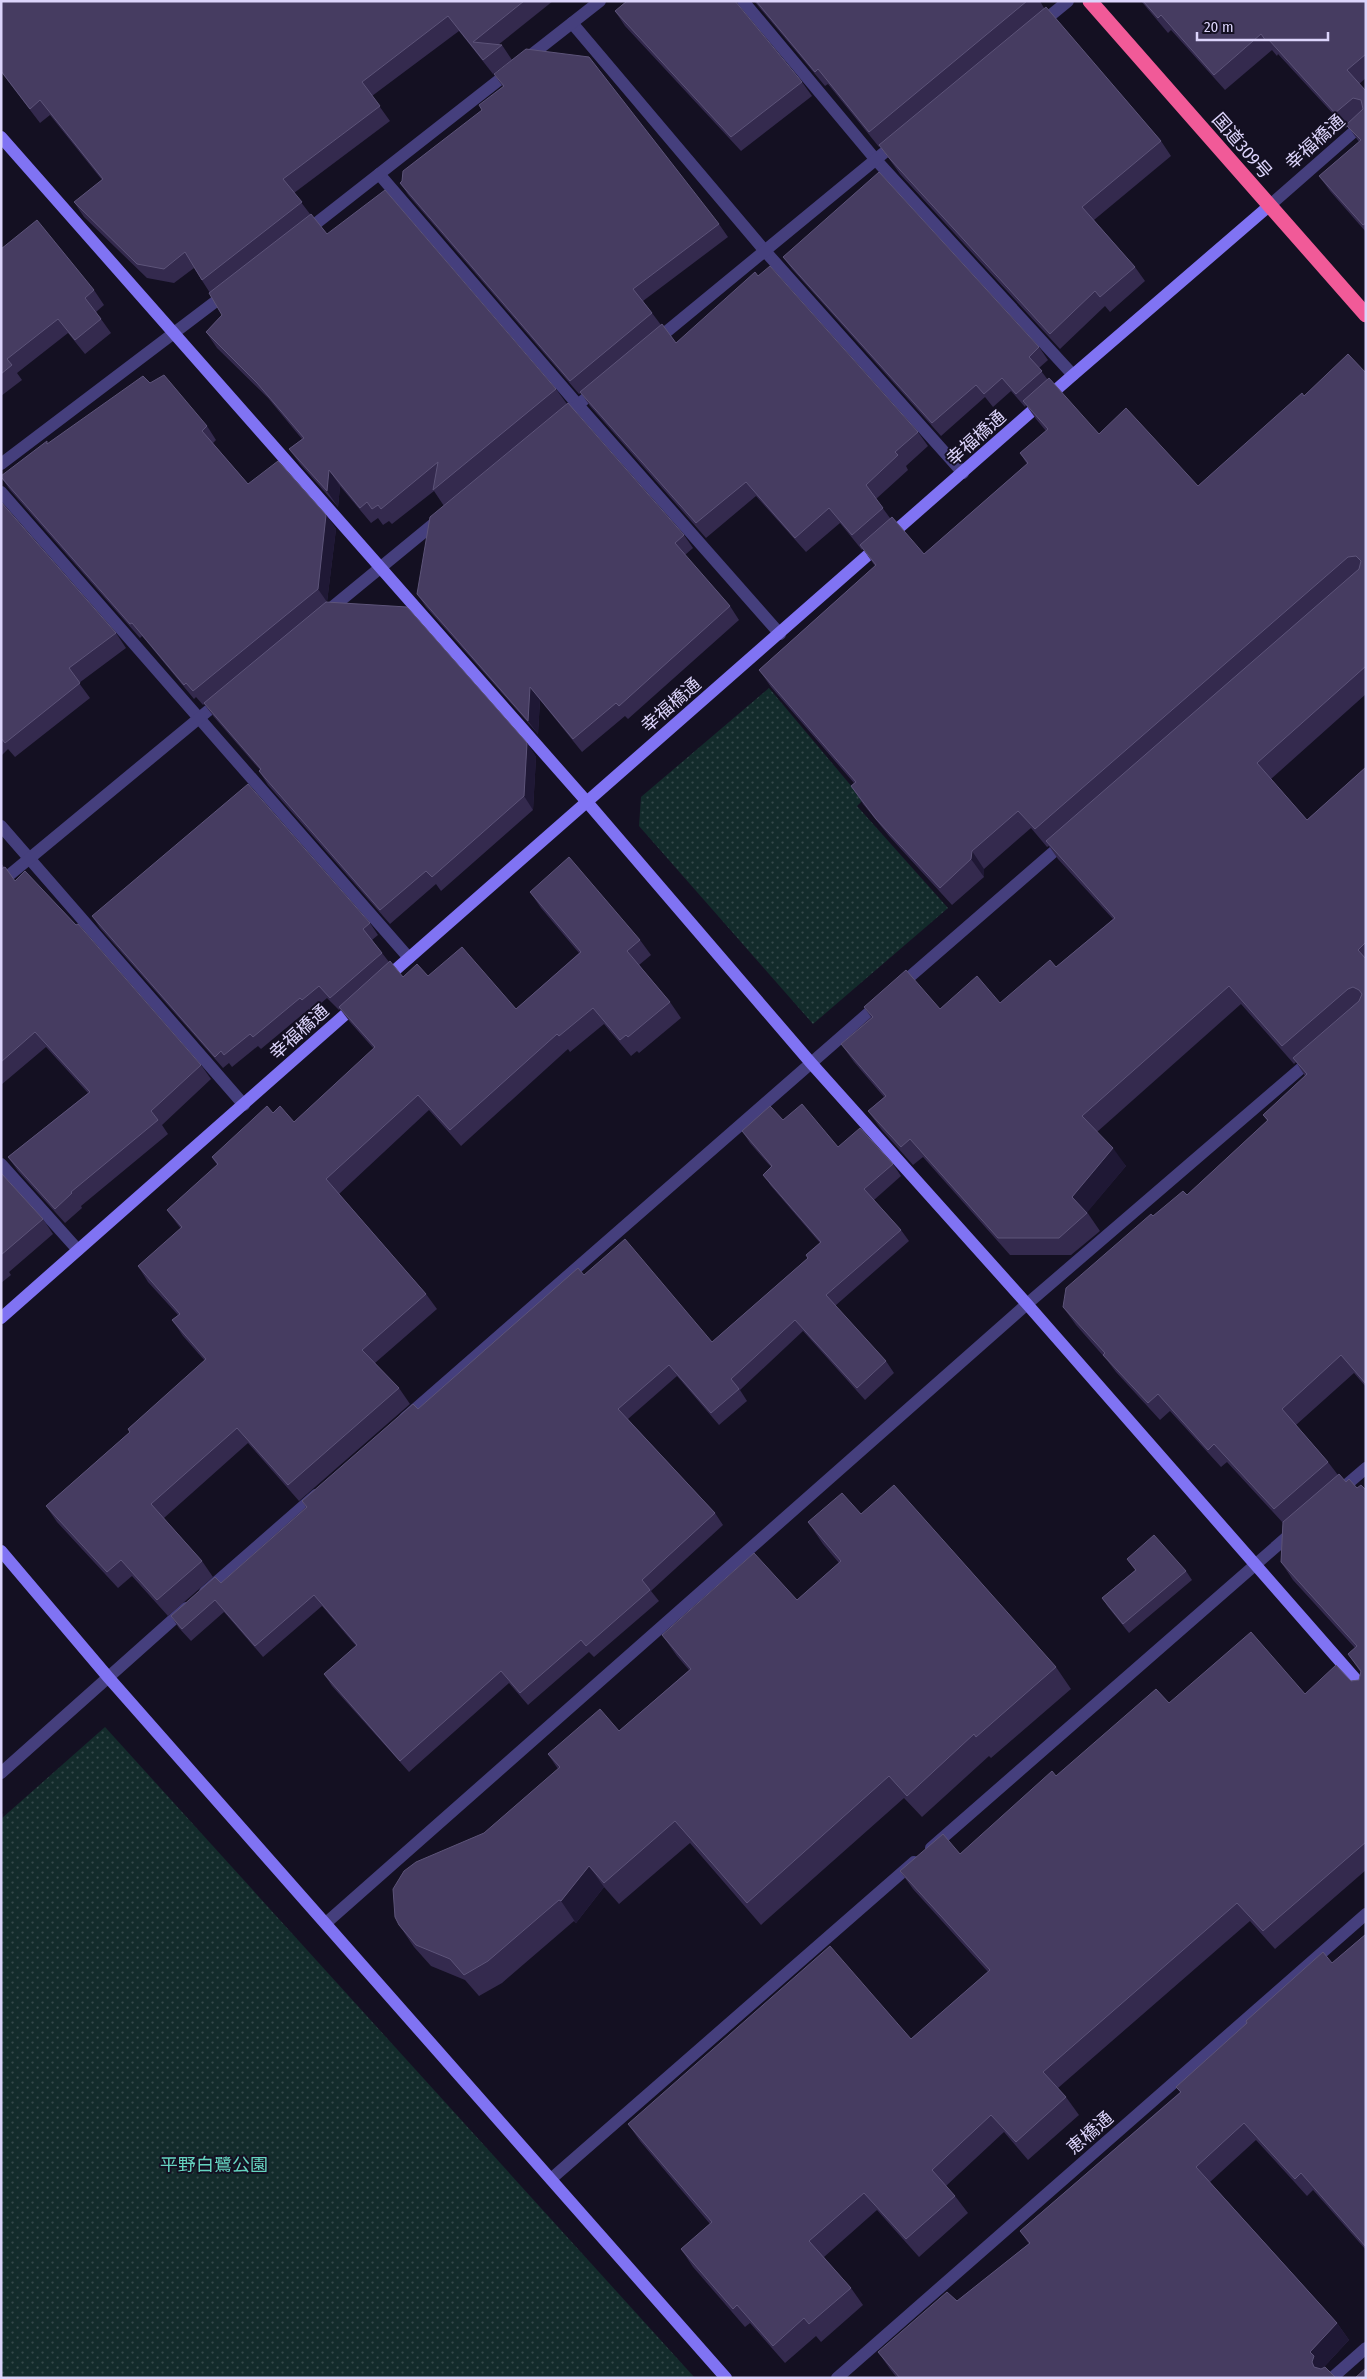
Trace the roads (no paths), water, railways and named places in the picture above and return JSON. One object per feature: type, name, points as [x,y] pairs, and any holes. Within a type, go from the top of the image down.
[{"type":"highway","name":"国道309号","points":[[1090,1],[1366,316]]},
{"type":"street","points":[[293,242],[600,1]]},
{"type":"street","points":[[742,1],[876,160],[1073,375]]},
{"type":"street","points":[[1030,33],[1068,1]]},
{"type":"street","points":[[572,24],[765,252],[963,473]]},
{"type":"street","name":"幸福橋通","points":[[1,1318],[1073,375],[1366,120]]},
{"type":"street","points":[[645,350],[907,134]]},
{"type":"street","points":[[1,137],[587,802],[811,1063],[1027,1304],[1366,1691]]},
{"type":"street","points":[[379,174],[578,405],[780,634]]},
{"type":"street","points":[[1,464],[238,285]]},
{"type":"street","points":[[547,430],[608,381]]},
{"type":"street","points":[[1,492],[409,958]]},
{"type":"street","points":[[311,624],[456,506]]},
{"type":"street","points":[[1,882],[229,693]]},
{"type":"street","points":[[1,826],[244,1105]]},
{"type":"street","points":[[392,1428],[1074,835]]},
{"type":"street","points":[[326,1924],[1027,1304],[1321,1052]]},
{"type":"street","points":[[1,1164],[78,1250]]},
{"type":"street","points":[[1329,1500],[1366,1468]]},
{"type":"street","points":[[1,1773],[325,1487]]},
{"type":"street","points":[[551,2180],[1307,1520]]},
{"type":"street","points":[[1,1551],[108,1677],[726,2378]]},
{"type":"street","name":"恵橋通","points":[[837,2378],[1366,1914]]},
{"type":"street","points":[[1332,2378],[1366,2348]]},
{"type":"park label","name":"平野白鷺公園","points":[[214,2165]]}]
